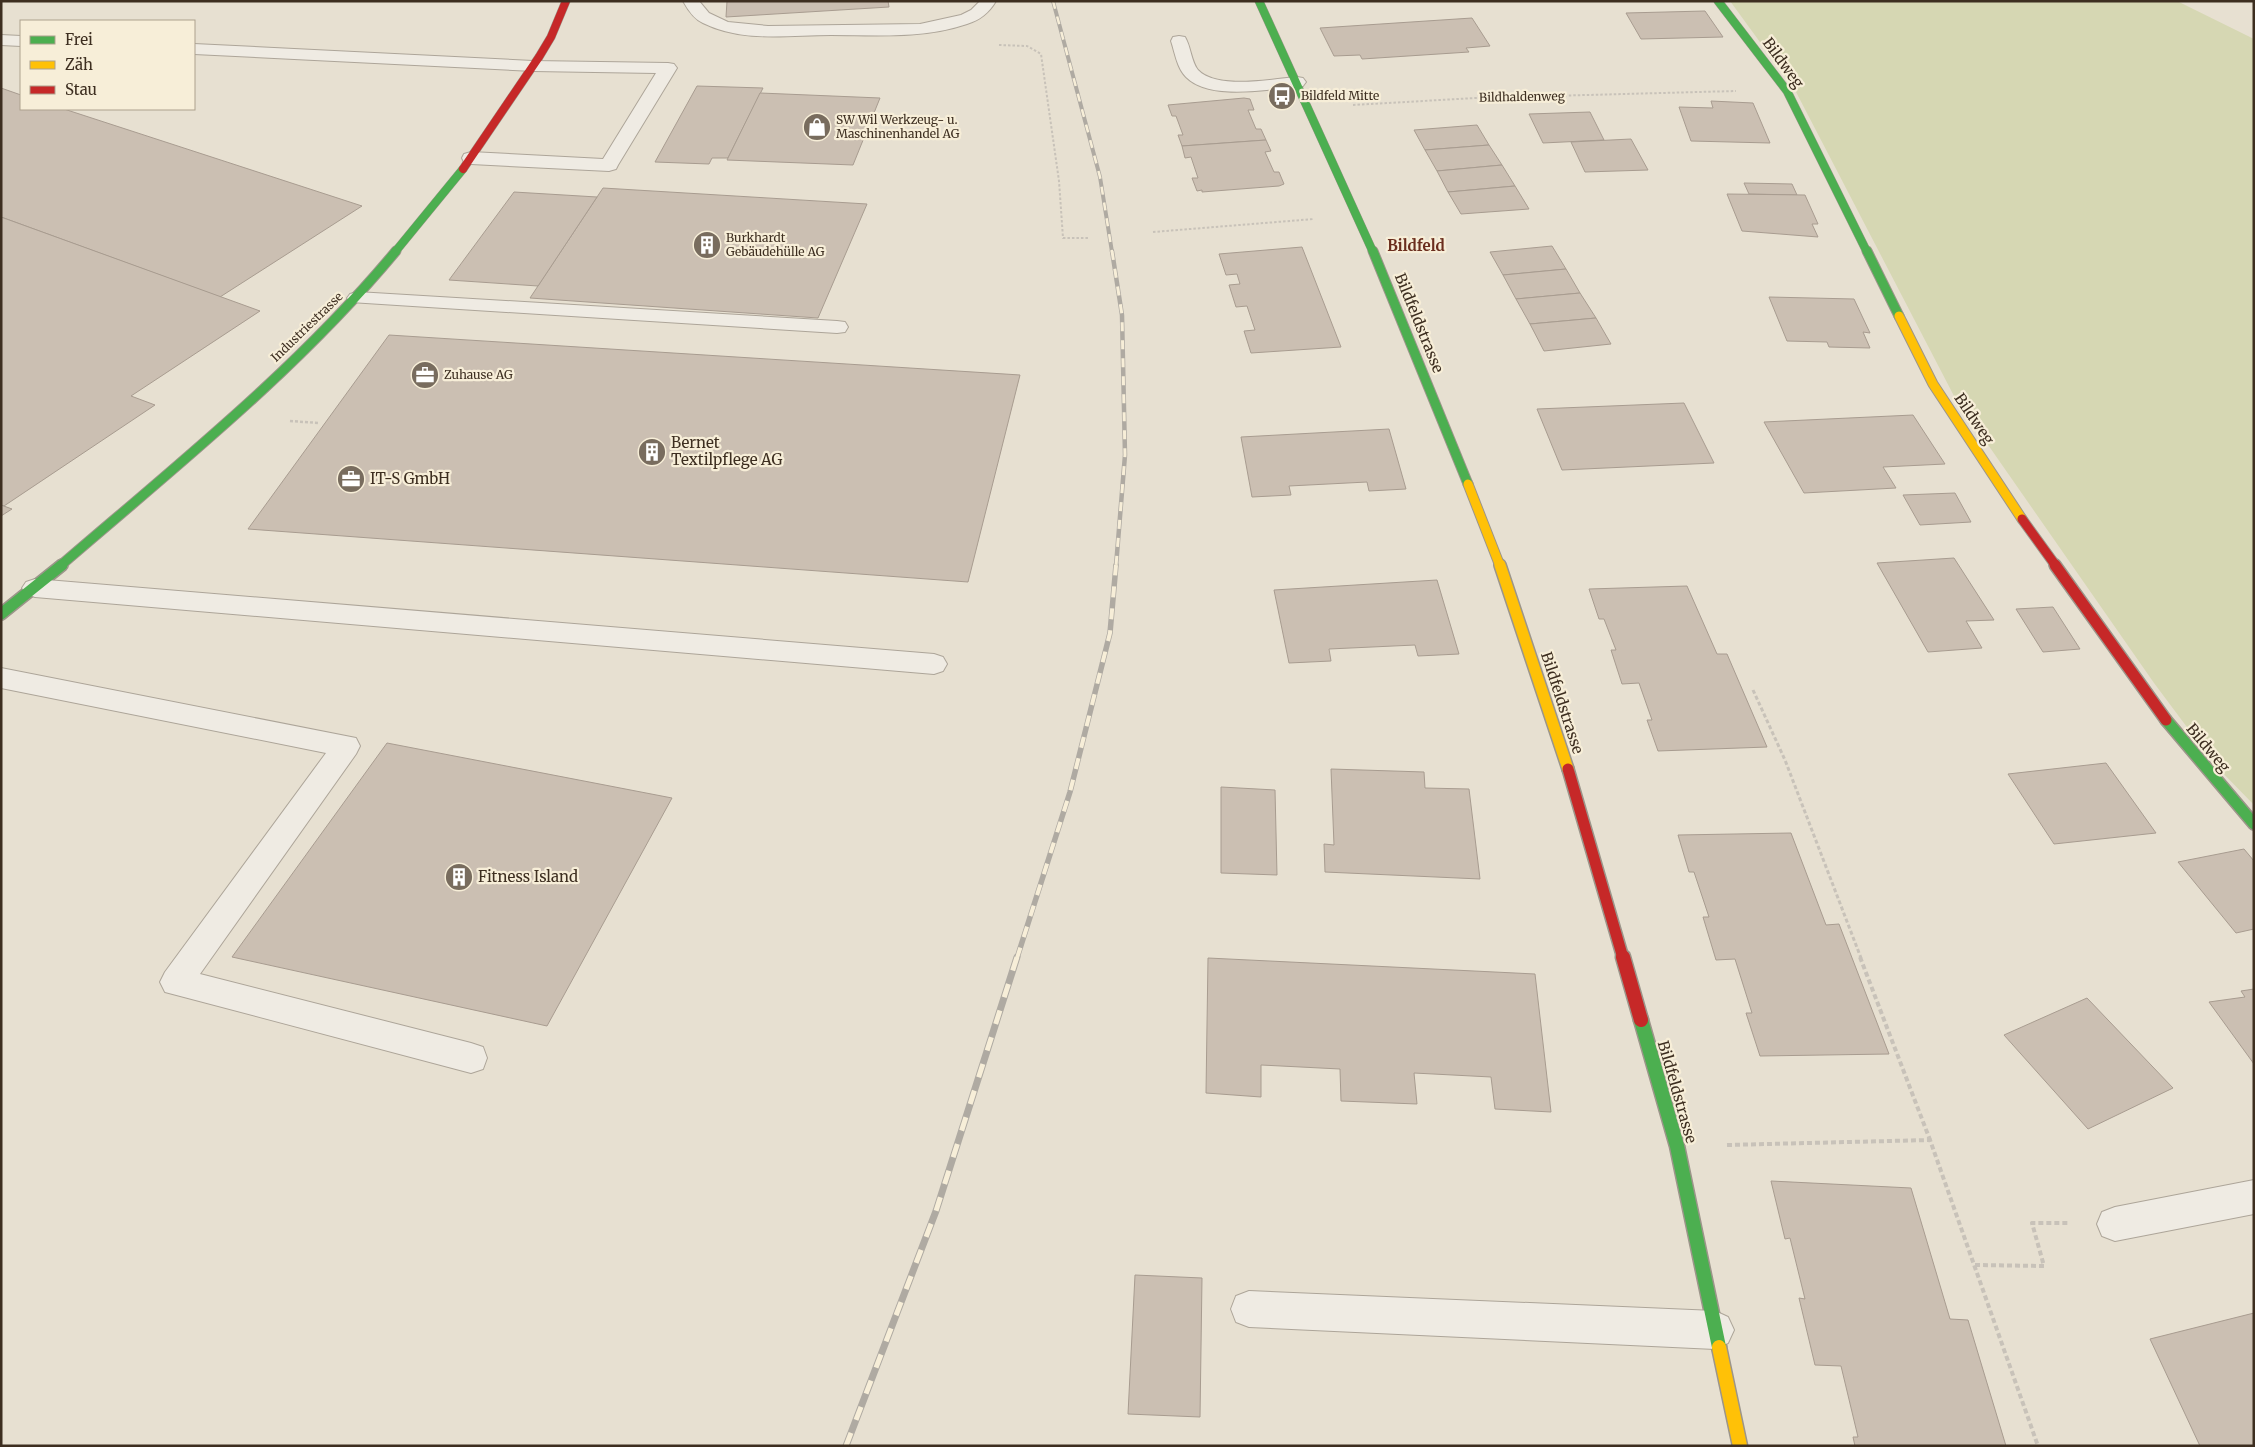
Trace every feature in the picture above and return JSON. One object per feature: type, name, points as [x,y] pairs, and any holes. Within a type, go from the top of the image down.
[{"type":"street","name":"Industriestrasse","points":[[1,614],[35,588],[232,418],[357,298],[454,182],[471,158],[551,37],[566,1]]},
{"type":"street","name":"Bildfeldstrasse","points":[[1259,1],[1310,107],[1358,215],[1495,550],[1574,788],[1677,1146],[1740,1446]]},
{"type":"street","name":"Bildweg","points":[[1718,1],[1787,91],[1866,252],[1938,392],[2034,537],[2170,725],[2254,824]]},
{"type":"lane","points":[[691,1],[700,14],[709,20],[730,26],[757,30],[920,29],[964,20],[982,10],[988,1]]},
{"type":"lane","points":[[1,40],[20,41]]},
{"type":"lane","points":[[1179,41],[1190,69],[1206,82],[1226,86],[1297,82]]},
{"type":"lane","points":[[195,49],[533,66],[668,68],[609,165],[471,158]]},
{"type":"lane","points":[[357,298],[837,327]]},
{"type":"lane","points":[[35,588],[934,664]]},
{"type":"lane","points":[[1,678],[346,746],[176,982],[471,1058]]},
{"type":"lane","points":[[2116,1224],[2254,1197]]},
{"type":"lane","points":[[1249,1309],[1715,1330]]},
{"type":"path","points":[[997,45],[1027,46],[1036,48],[1041,54],[1058,181],[1063,238],[1089,238]]},
{"type":"path","name":"Bildhaldenweg","points":[[1310,107],[1475,98],[1734,91]]},
{"type":"path","points":[[1153,232],[1298,220]]},
{"type":"path","points":[[1753,690],[1785,760],[1930,1140],[2038,1446]]},
{"type":"path","points":[[1677,1146],[1930,1140]]},
{"type":"path","points":[[1975,1266],[2044,1266],[2032,1223],[2072,1222]]},
{"type":"green space","points":[[1730,1],[2177,1],[2254,39],[2254,805],[2216,766],[2154,683],[1954,396],[1795,90]]},
{"type":"building","points":[[727,1],[888,1],[889,7],[726,17]]},
{"type":"building","points":[[1705,11],[1723,37],[1641,39],[1626,13]]},
{"type":"building","points":[[1472,18],[1490,46],[1466,48],[1469,52],[1362,59],[1360,55],[1334,56],[1320,28]]},
{"type":"building","points":[[697,86],[763,88],[728,158],[712,158],[709,164],[655,162]]},
{"type":"building","points":[[1,88],[20,95],[20,110],[67,110],[362,206],[220,297],[1,217]]},
{"type":"building","points":[[760,93],[880,98],[853,165],[727,160]]},
{"type":"building","points":[[1250,99],[1254,110],[1248,110],[1256,129],[1261,129],[1266,140],[1182,146],[1178,135],[1183,135],[1176,116],[1172,116],[1168,105]]},
{"type":"building","points":[[1711,101],[1753,103],[1770,143],[1691,141],[1679,107],[1713,108]]},
{"type":"building","points":[[1590,112],[1604,140],[1543,143],[1529,114]]},
{"type":"building","points":[[1477,125],[1489,145],[1425,150],[1414,130]]},
{"type":"building","points":[[1631,139],[1648,170],[1585,172],[1571,142]]},
{"type":"building","points":[[1266,140],[1271,151],[1265,152],[1274,172],[1279,172],[1284,184],[1279,186],[1197,191],[1192,178],[1198,178],[1191,157],[1185,158],[1182,146]]},
{"type":"building","points":[[1489,145],[1502,165],[1437,171],[1425,150]]},
{"type":"building","points":[[1502,165],[1515,186],[1448,192],[1437,171]]},
{"type":"building","points":[[1744,183],[1792,184],[1797,195],[1749,194]]},
{"type":"building","points":[[1515,186],[1529,209],[1461,214],[1448,192]]},
{"type":"building","name":"Burkhardt Gebäudehülle AG","points":[[603,188],[867,204],[818,318],[530,298]]},
{"type":"building","points":[[514,192],[597,197],[538,286],[449,280]]},
{"type":"building","points":[[1727,194],[1805,195],[1818,224],[1812,224],[1818,237],[1742,231]]},
{"type":"building","points":[[1,217],[260,311],[131,396],[155,405],[4,506],[1,505]]},
{"type":"building","points":[[1552,246],[1566,269],[1503,275],[1490,252]]},
{"type":"building","points":[[1302,247],[1341,347],[1251,353],[1244,331],[1255,330],[1247,306],[1236,307],[1229,285],[1240,284],[1237,274],[1226,275],[1219,254]]},
{"type":"building","points":[[1566,269],[1580,293],[1516,299],[1503,275]]},
{"type":"building","points":[[1580,293],[1596,318],[1530,324],[1516,299]]},
{"type":"building","points":[[1769,297],[1854,299],[1870,333],[1863,332],[1870,348],[1829,347],[1827,342],[1787,341]]},
{"type":"building","points":[[1596,318],[1611,344],[1544,351],[1530,324]]},
{"type":"building","name":"Bernet Textilpflege AG","points":[[389,335],[1020,375],[968,582],[248,529]]},
{"type":"building","points":[[1684,403],[1714,463],[1562,470],[1537,409]]},
{"type":"building","points":[[1913,415],[1945,464],[1883,467],[1896,488],[1804,493],[1764,422]]},
{"type":"building","points":[[1389,429],[1406,489],[1369,491],[1367,482],[1289,486],[1291,495],[1252,497],[1241,437]]},
{"type":"building","points":[[1955,493],[1971,522],[1920,525],[1903,495]]},
{"type":"building","points":[[1,505],[12,509],[1,516]]},
{"type":"building","points":[[1954,558],[1994,620],[1966,621],[1982,648],[1928,652],[1877,563]]},
{"type":"building","points":[[1437,580],[1459,654],[1418,656],[1415,645],[1329,649],[1331,661],[1289,663],[1274,590]]},
{"type":"building","points":[[1687,586],[1717,654],[1727,654],[1767,747],[1658,751],[1647,720],[1652,720],[1639,683],[1622,684],[1611,650],[1616,650],[1604,619],[1599,619],[1589,589]]},
{"type":"building","points":[[2053,607],[2080,649],[2043,652],[2016,609]]},
{"type":"building","name":"Fitness Island","points":[[387,743],[672,798],[547,1026],[232,957]]},
{"type":"building","points":[[2106,763],[2156,833],[2054,844],[2008,774]]},
{"type":"building","points":[[1331,769],[1424,772],[1425,788],[1469,789],[1480,879],[1325,872],[1324,844],[1334,845]]},
{"type":"building","points":[[1221,787],[1275,790],[1277,875],[1221,873]]},
{"type":"building","points":[[1791,833],[1826,925],[1839,924],[1889,1054],[1760,1056],[1746,1013],[1752,1013],[1735,959],[1716,960],[1703,917],[1709,917],[1694,872],[1689,872],[1678,835]]},
{"type":"building","points":[[2244,849],[2254,861],[2254,929],[2236,933],[2178,862]]},
{"type":"building","points":[[1208,958],[1535,974],[1551,1112],[1495,1109],[1491,1077],[1414,1073],[1417,1104],[1341,1101],[1340,1069],[1261,1065],[1261,1097],[1206,1093]]},
{"type":"building","points":[[2254,989],[2254,1064],[2209,1002],[2245,997],[2241,991]]},
{"type":"building","points":[[2087,998],[2173,1088],[2088,1129],[2004,1035]]},
{"type":"building","points":[[1771,1181],[1911,1188],[1950,1319],[1968,1320],[2006,1446],[1855,1446],[1853,1437],[1858,1437],[1841,1366],[1815,1365],[1799,1298],[1805,1299],[1790,1238],[1785,1239]]},
{"type":"building","points":[[1135,1275],[1202,1278],[1200,1417],[1128,1414]]},
{"type":"building","points":[[2254,1313],[2254,1446],[2200,1446],[2150,1339]]},
{"type":"railway","points":[[1053,1],[1100,177],[1112,252]]},
{"type":"railway","points":[[1112,251],[1122,315],[1125,455],[1116,566]]},
{"type":"railway","points":[[1017,958],[1070,792],[1110,633],[1116,565]]},
{"type":"railway","points":[[846,1446],[936,1211],[1017,957]]},
{"type":"traffic: fast","points":[[1259,1],[1358,215],[1468,484]]},
{"type":"traffic: fast","points":[[1718,1],[1787,91],[1899,316]]},
{"type":"traffic: fast","points":[[1,614],[35,588],[232,418],[357,298],[463,169]]},
{"type":"traffic: fast","points":[[2166,720],[2254,824]]},
{"type":"traffic: fast","points":[[1641,1020],[1677,1146],[1719,1347]]},
{"type":"traffic: slow","points":[[1899,316],[1933,384],[2022,519]]},
{"type":"traffic: slow","points":[[1468,484],[1495,550],[1568,769]]},
{"type":"traffic: slow","points":[[1719,1347],[1740,1446]]},
{"type":"traffic: jam","points":[[463,169],[539,57],[551,37],[566,1]]},
{"type":"traffic: jam","points":[[2022,519],[2166,720]]},
{"type":"traffic: jam","points":[[1568,769],[1641,1020]]},
{"type":"place","name":"Bildfeld Mitte","points":[[1282,96]]},
{"type":"place","name":"SW Wil Werkzeug- u. Maschinenhandel AG","points":[[817,127]]},
{"type":"place","name":"Burkhardt Gebäudehülle AG","points":[[707,245]]},
{"type":"place","name":"Zuhause AG","points":[[425,375]]},
{"type":"place","name":"Bernet Textilpflege AG","points":[[652,452]]},
{"type":"place","name":"IT-S GmbH","points":[[351,479]]},
{"type":"place","name":"Fitness Island","points":[[459,877]]},
{"type":"district","name":"Bildfeld","points":[[1416,246]]}]
